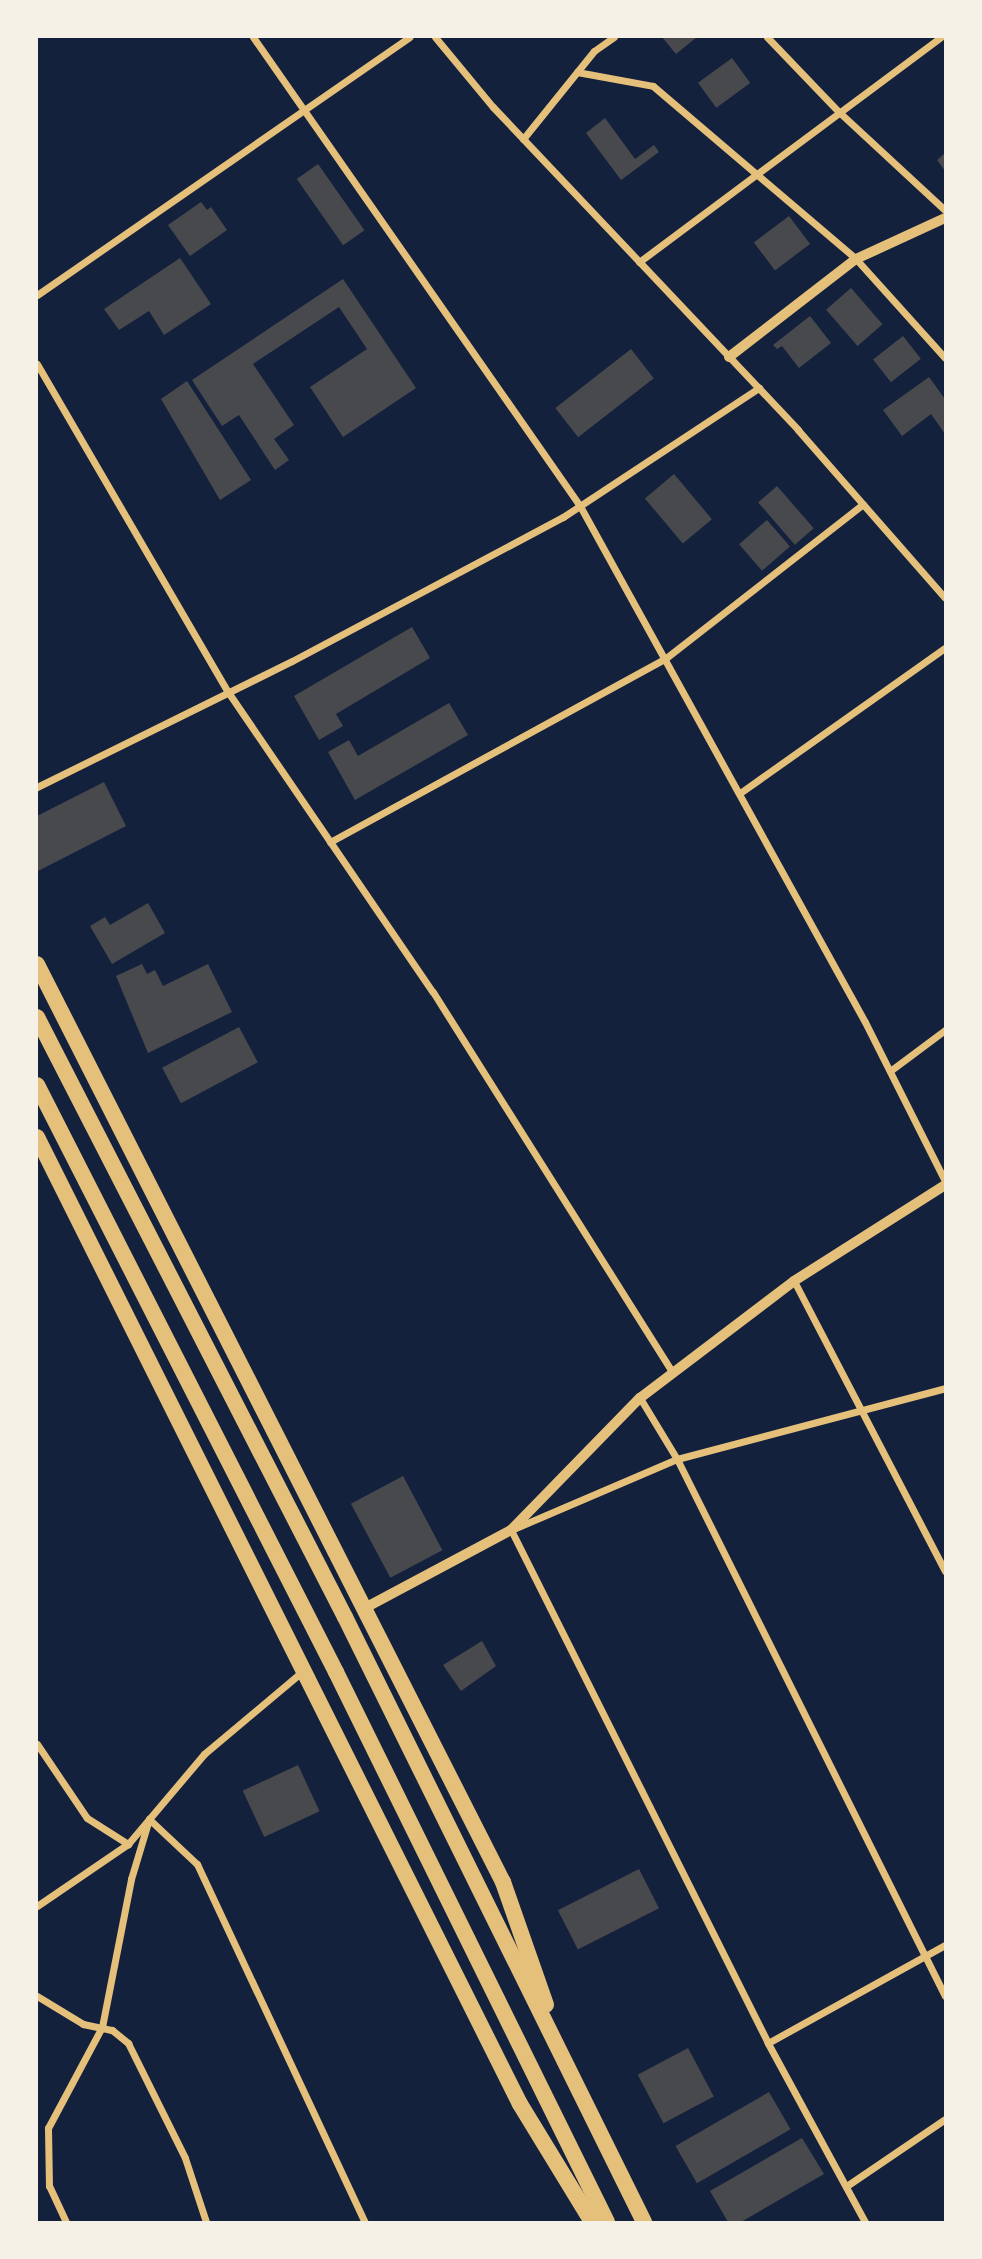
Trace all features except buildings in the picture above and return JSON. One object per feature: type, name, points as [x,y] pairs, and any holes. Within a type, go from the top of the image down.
[{"type":"highway","points":[[37,964],[503,1882],[568,2070]]},
{"type":"highway","points":[[37,1017],[345,1617],[644,2222]]},
{"type":"highway","points":[[37,1085],[336,1672],[607,2222]]},
{"type":"highway","points":[[37,1137],[520,2104],[592,2222]]},
{"type":"street","points":[[253,37],[580,506],[666,658],[890,1071],[945,1183],[794,1281],[640,1398],[511,1530]]},
{"type":"street","points":[[37,295],[409,37]]},
{"type":"street","points":[[435,37],[523,139],[759,388],[945,598]]},
{"type":"street","points":[[523,139],[577,72],[614,37]]},
{"type":"street","points":[[767,37],[839,112],[945,210]]},
{"type":"street","points":[[639,262],[941,37]]},
{"type":"street","points":[[577,72],[653,86],[856,259],[945,358]]},
{"type":"street","points":[[729,356],[856,259],[945,218]]},
{"type":"street","points":[[37,364],[229,692],[433,992],[673,1373]]},
{"type":"street","points":[[37,787],[229,692],[580,506],[759,388]]},
{"type":"street","points":[[331,842],[666,658],[863,504]]},
{"type":"street","points":[[740,793],[945,648]]},
{"type":"street","points":[[890,1071],[945,1030]]},
{"type":"street","points":[[794,1281],[945,1571]]},
{"type":"street","points":[[363,1609],[511,1530],[677,1459],[945,1388]]},
{"type":"street","points":[[640,1398],[677,1459],[945,1996]]},
{"type":"street","points":[[511,1530],[768,2043],[848,2185],[865,2222]]},
{"type":"street","points":[[37,1906],[128,1844],[204,1754],[304,1669]]},
{"type":"street","points":[[37,1744],[87,1818],[128,1844]]},
{"type":"street","points":[[66,2222],[49,2186],[48,2128],[102,2027],[131,1879],[149,1818]]},
{"type":"street","points":[[149,1818],[197,1864],[365,2222]]},
{"type":"street","points":[[768,2043],[945,1945]]},
{"type":"street","points":[[37,1996],[83,2024],[102,2027],[128,2043],[185,2158],[206,2222]]},
{"type":"street","points":[[848,2185],[945,2119]]}]
